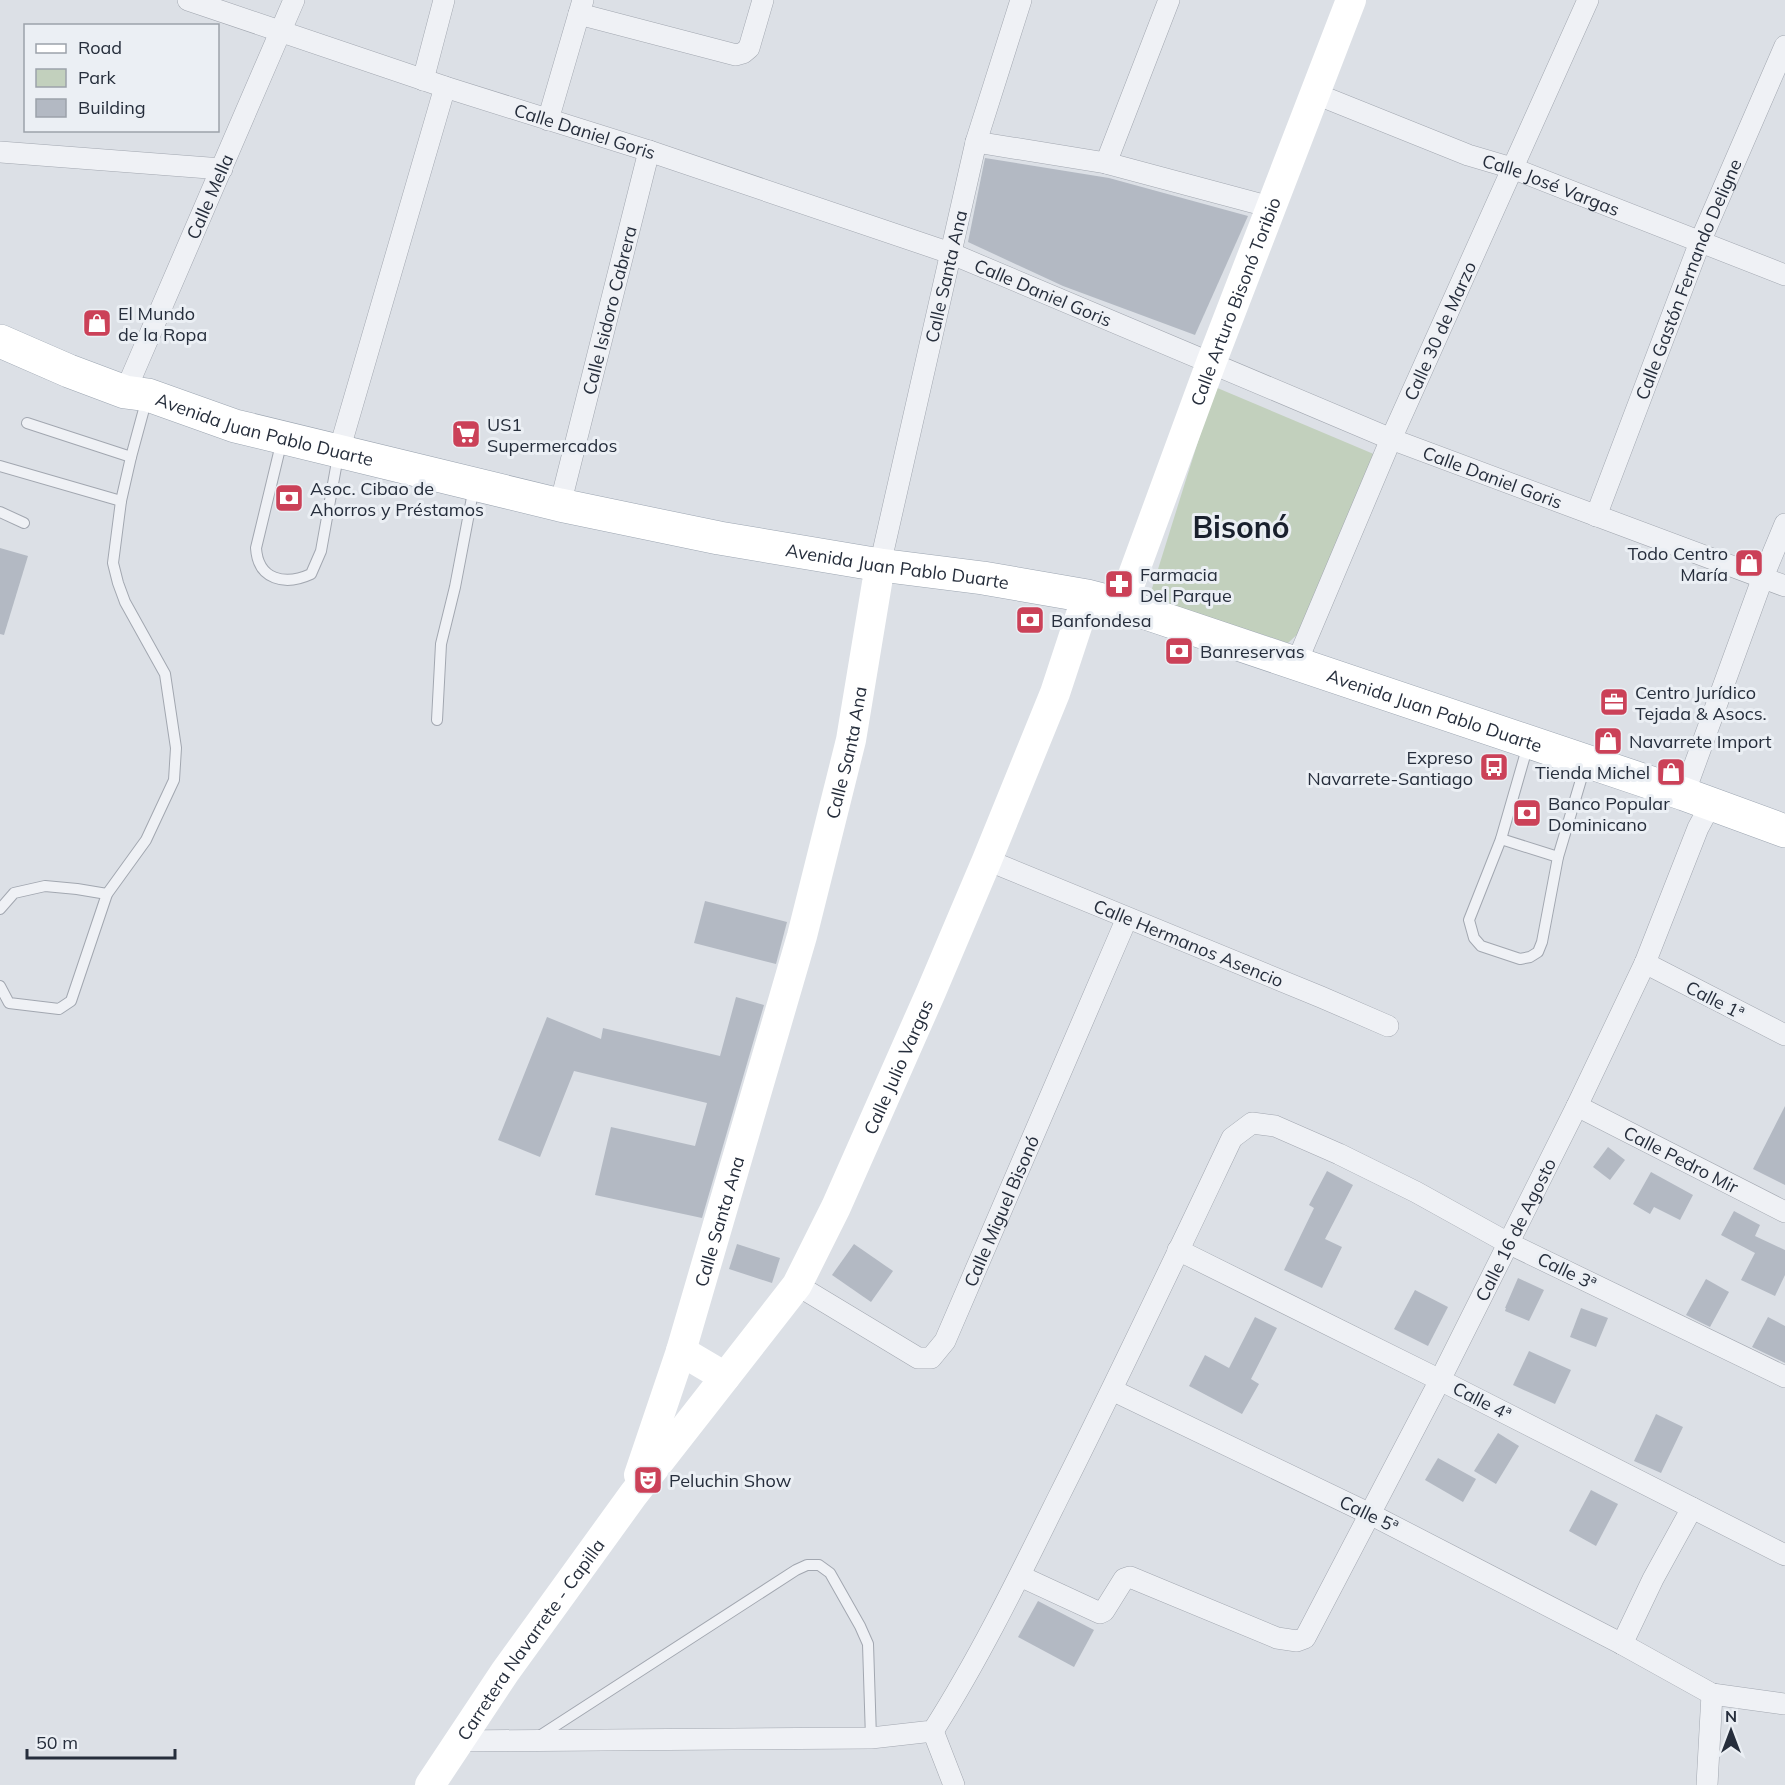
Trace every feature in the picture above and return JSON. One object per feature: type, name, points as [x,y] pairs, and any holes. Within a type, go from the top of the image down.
[{"type":"main road","name":"Calle Arturo Bisonó Toribio","points":[[1122,605],[1270,207],[1352,0]]},
{"type":"main road","name":"Avenida Juan Pablo Duarte","points":[[0,341],[69,371],[235,426],[560,505],[719,538],[880,565],[983,578],[1087,596],[1122,605],[1697,799],[1785,831]]},
{"type":"main road","name":"Calle Santa Ana","points":[[633,1495],[681,1351],[799,947],[851,740],[880,565]]},
{"type":"main road","name":"Calle Julio Vargas","points":[[633,1495],[797,1285],[840,1196],[987,860],[1056,693],[1087,596]]},
{"type":"main road","points":[[681,1351],[725,1377]]},
{"type":"main road","name":"Carretera Navarrete - Capilla","points":[[430,1785],[517,1655],[633,1495]]},
{"type":"street","name":"Calle Daniel Goris","points":[[188,0],[423,80],[649,152],[950,253],[1391,439],[1785,586]]},
{"type":"street","name":"Calle Mella","points":[[136,394],[222,169],[294,0]]},
{"type":"street","points":[[423,80],[444,0]]},
{"type":"street","points":[[548,120],[581,7],[736,56],[748,48],[763,0]]},
{"type":"street","name":"Calle Santa Ana","points":[[880,565],[976,142],[1021,0]]},
{"type":"street","points":[[1106,163],[1169,0]]},
{"type":"street","name":"Calle 30 de Marzo","points":[[1296,664],[1391,439],[1588,0]]},
{"type":"street","name":"Calle Gastón Fernando Deligne","points":[[1596,516],[1700,242],[1785,46]]},
{"type":"street","points":[[339,451],[445,87]]},
{"type":"street","name":"Calle José Vargas","points":[[1316,94],[1468,155],[1512,168],[1785,275]]},
{"type":"street","points":[[976,142],[1106,163],[1270,207]]},
{"type":"street","points":[[0,152],[222,169]]},
{"type":"street","name":"Calle Isidoro Cabrera","points":[[560,505],[649,152]]},
{"type":"street","name":"Calle 16 de Agosto","points":[[1020,1576],[1100,1613],[1104,1611],[1124,1579],[1130,1577],[1277,1638],[1296,1641],[1305,1638],[1440,1380],[1577,1106],[1645,963],[1698,828],[1697,799],[1763,577],[1785,524]]},
{"type":"street","name":"Calle Hermanos Asencio","points":[[987,860],[1388,1026]]},
{"type":"street","name":"Calle Miguel Bisonó","points":[[797,1285],[918,1358],[931,1358],[945,1341],[1127,918]]},
{"type":"street","name":"Calle 1ª","points":[[1645,963],[1785,1035]]},
{"type":"street","name":"Calle Pedro Mir","points":[[1577,1106],[1785,1212]]},
{"type":"street","name":"Calle 3ª","points":[[1178,1250],[1232,1137],[1252,1123],[1275,1126],[1339,1154],[1416,1192],[1508,1243],[1785,1377]]},
{"type":"street","points":[[933,1731],[960,1688],[1020,1576],[1178,1250]]},
{"type":"street","name":"Calle 4ª","points":[[1178,1250],[1785,1555]]},
{"type":"street","name":"Calle 5ª","points":[[1112,1390],[1370,1514],[1622,1644],[1712,1694]]},
{"type":"street","points":[[1622,1644],[1653,1579],[1692,1508]]},
{"type":"street","points":[[1707,1785],[1712,1694],[1785,1704]]},
{"type":"street","points":[[458,1741],[871,1738],[933,1731]]},
{"type":"street","points":[[933,1731],[954,1785]]},
{"type":"lane","points":[[0,986],[9,1003],[59,1009],[71,1001],[107,894],[146,840],[174,780],[176,748],[165,674],[125,602],[113,563],[121,501],[131,457],[136,394]]},
{"type":"lane","points":[[27,423],[131,457]]},
{"type":"lane","points":[[282,437],[256,548],[257,561],[264,572],[281,579],[299,579],[311,574],[321,552],[339,451]]},
{"type":"lane","points":[[0,466],[121,501]]},
{"type":"lane","points":[[437,720],[441,644],[455,587],[475,484]]},
{"type":"lane","points":[[0,512],[24,523]]},
{"type":"lane","points":[[1529,742],[1501,839],[1469,920],[1470,930],[1481,946],[1520,959],[1530,957],[1538,951],[1542,942],[1558,857],[1587,762]]},
{"type":"lane","points":[[1501,839],[1558,857]]},
{"type":"lane","points":[[0,909],[15,894],[45,886],[107,894]]},
{"type":"lane","points":[[530,1742],[786,1576],[807,1565],[819,1565],[830,1573],[868,1644],[871,1738]]},
{"type":"green space","points":[[1215,387],[1376,455],[1302,630],[1288,643],[1149,598]]},
{"type":"building","points":[[985,158],[1109,178],[1248,216],[1195,335],[1063,286],[968,242]]},
{"type":"building","points":[[0,548],[28,556],[4,635],[0,634]]},
{"type":"building","points":[[705,901],[787,922],[776,964],[694,943]]},
{"type":"building","points":[[736,997],[764,1005],[702,1218],[595,1195],[611,1127],[695,1146],[707,1103],[574,1071],[540,1157],[498,1140],[547,1017],[601,1039],[603,1028],[720,1056]]},
{"type":"building","points":[[1785,1106],[1785,1185],[1753,1169]]},
{"type":"building","points":[[1608,1147],[1625,1160],[1610,1180],[1593,1167]]},
{"type":"building","points":[[1327,1171],[1353,1185],[1325,1239],[1342,1247],[1322,1288],[1284,1270],[1314,1208],[1309,1205]]},
{"type":"building","points":[[1651,1172],[1693,1195],[1680,1220],[1654,1207],[1650,1214],[1633,1204]]},
{"type":"building","points":[[1734,1211],[1760,1225],[1755,1236],[1785,1250],[1785,1275],[1775,1296],[1741,1280],[1755,1253],[1721,1235]]},
{"type":"building","points":[[737,1244],[780,1258],[772,1283],[729,1269]]},
{"type":"building","points":[[854,1244],[893,1271],[871,1302],[832,1275]]},
{"type":"building","points":[[1518,1278],[1544,1290],[1529,1321],[1505,1311]]},
{"type":"building","points":[[1706,1279],[1729,1292],[1710,1327],[1686,1315]]},
{"type":"building","points":[[1415,1290],[1448,1307],[1428,1346],[1394,1329]]},
{"type":"building","points":[[1581,1308],[1608,1318],[1596,1347],[1570,1337]]},
{"type":"building","points":[[1255,1317],[1277,1328],[1251,1379],[1259,1384],[1242,1414],[1189,1386],[1205,1355],[1229,1368]]},
{"type":"building","points":[[1768,1317],[1785,1326],[1785,1363],[1752,1347]]},
{"type":"building","points":[[1529,1351],[1571,1370],[1555,1404],[1513,1385]]},
{"type":"building","points":[[1656,1414],[1683,1427],[1661,1473],[1634,1461]]},
{"type":"building","points":[[1498,1433],[1519,1446],[1496,1484],[1474,1471]]},
{"type":"building","points":[[1438,1458],[1476,1479],[1463,1502],[1425,1480]]},
{"type":"building","points":[[1591,1490],[1618,1504],[1596,1546],[1569,1531]]},
{"type":"building","points":[[1038,1601],[1094,1630],[1074,1667],[1018,1637]]},
{"type":"place","name":"El Mundo de la Ropa","points":[[97,323]]},
{"type":"place","name":"US1 Supermercados","points":[[466,434]]},
{"type":"place","name":"Asoc. Cibao de Ahorros y Préstamos","points":[[289,498]]},
{"type":"place","name":"Todo Centro María","points":[[1749,563]]},
{"type":"place","name":"Farmacia Del Parque","points":[[1119,584]]},
{"type":"place","name":"Banfondesa","points":[[1030,620]]},
{"type":"place","name":"Banreservas","points":[[1179,651]]},
{"type":"place","name":"Centro Jurídico Tejada & Asocs.","points":[[1614,702]]},
{"type":"place","name":"Navarrete Import","points":[[1608,741]]},
{"type":"place","name":"Expreso Navarrete-Santiago","points":[[1494,767]]},
{"type":"place","name":"Tienda Michel","points":[[1671,772]]},
{"type":"place","name":"Banco Popular Dominicano","points":[[1527,813]]},
{"type":"place","name":"Peluchin Show","points":[[648,1480]]},
{"type":"district","name":"Bisonó","points":[[1241,527]]}]
